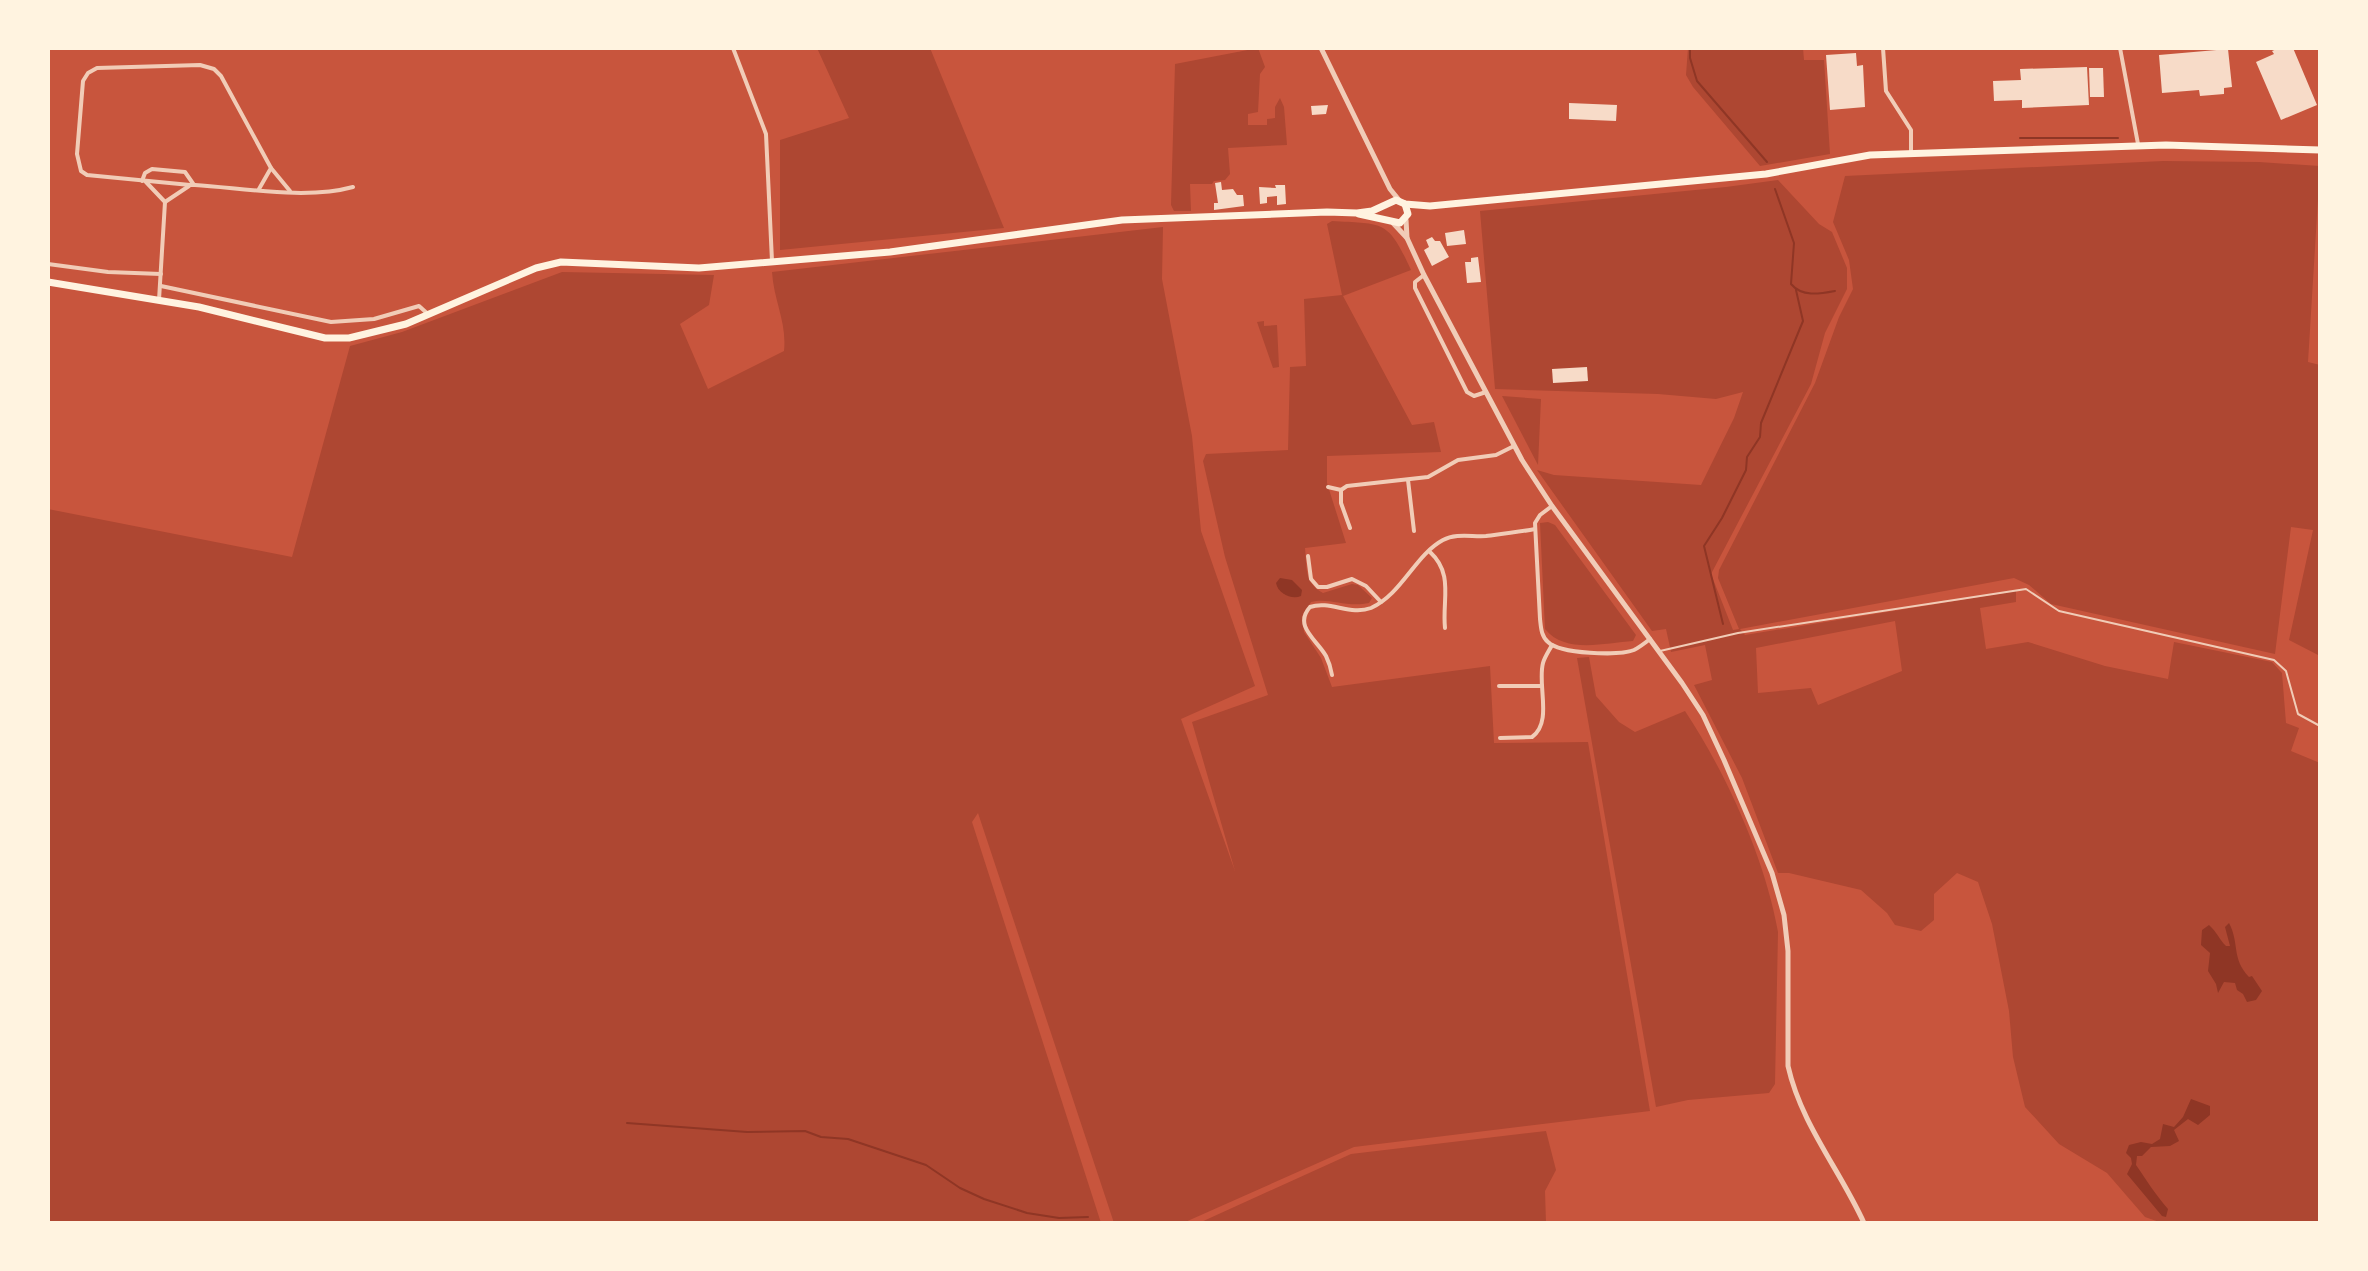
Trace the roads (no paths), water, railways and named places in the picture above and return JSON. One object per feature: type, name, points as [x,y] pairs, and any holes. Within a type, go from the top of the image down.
[{"type":"main road","points":[[1357,213],[1402,202],[1423,207],[1766,174],[1852,157],[1911,153],[2250,146],[2320,150]]},
{"type":"main road","points":[[1402,202],[1408,211],[1406,219]]},
{"type":"main road","points":[[1388,205],[1385,214],[1391,222]]},
{"type":"main road","points":[[48,282],[159,300],[325,338],[349,338],[429,315],[513,277],[561,262],[699,268],[890,252],[1122,220],[1327,212],[1357,213],[1391,222],[1406,219],[1423,207]]},
{"type":"street","points":[[733,48],[766,134],[772,261]]},
{"type":"street","points":[[1321,48],[1390,189],[1402,202]]},
{"type":"street","points":[[1883,48],[1886,91],[1911,130],[1911,153]]},
{"type":"street","points":[[2120,48],[2136,122],[2138,147]]},
{"type":"street","points":[[290,191],[271,168],[221,76],[214,69],[200,65],[92,70],[83,81],[77,154],[78,166],[87,175],[290,191],[314,192],[353,187]]},
{"type":"street","points":[[259,189],[271,168]]},
{"type":"street","points":[[144,181],[145,173],[152,169],[185,172],[192,185]]},
{"type":"street","points":[[144,181],[165,202],[159,300]]},
{"type":"street","points":[[165,202],[192,185]]},
{"type":"street","points":[[1388,205],[1390,189]]},
{"type":"street","points":[[1406,219],[1407,238]]},
{"type":"street","points":[[1391,222],[1407,238],[1514,446],[1552,506],[1703,715],[1772,873],[1787,930],[1788,1066],[1792,1084],[1804,1115],[1864,1223]]},
{"type":"street","points":[[48,264],[108,272],[162,274]]},
{"type":"street","points":[[1424,275],[1417,279],[1414,286],[1467,392],[1474,396],[1486,392]]},
{"type":"street","points":[[161,286],[331,322],[374,319],[419,306],[429,315]]},
{"type":"street","points":[[1328,487],[1341,490],[1347,486],[1433,476],[1458,460],[1493,456],[1514,446]]},
{"type":"street","points":[[1408,480],[1414,531]]},
{"type":"street","points":[[1341,490],[1341,503],[1350,528]]},
{"type":"street","points":[[1552,506],[1538,517],[1535,529],[1544,638],[1552,645],[1575,651],[1629,651],[1650,639]]},
{"type":"street","points":[[1332,675],[1327,658],[1305,628],[1306,611],[1310,607],[1320,605],[1357,611],[1381,602],[1443,540],[1535,529]]},
{"type":"street","points":[[1430,552],[1441,564],[1447,588],[1445,628]]},
{"type":"street","points":[[1308,556],[1311,579],[1318,587],[1352,579],[1366,586],[1381,602]]},
{"type":"street","points":[[1500,738],[1536,735],[1543,721],[1543,663],[1552,645]]},
{"type":"street","points":[[1499,686],[1542,686]]},
{"type":"lane","points":[[1659,651],[1738,633],[2026,589],[2059,611],[2274,660],[2286,671],[2298,714],[2320,726]]},
{"type":"waterway","points":[[1690,48],[1697,81],[1767,162]]},
{"type":"waterway","points":[[2020,138],[2118,138]]},
{"type":"waterway","points":[[1775,189],[1794,243],[1791,284],[1806,293],[1835,291]]},
{"type":"waterway","points":[[1723,624],[1704,546],[1746,470],[1747,457],[1760,437],[1761,423],[1803,321],[1796,290]]},
{"type":"waterway","points":[[627,1123],[747,1132],[805,1131],[821,1137],[848,1139],[926,1165],[960,1188],[1027,1213],[1059,1218],[1088,1217]]}]
